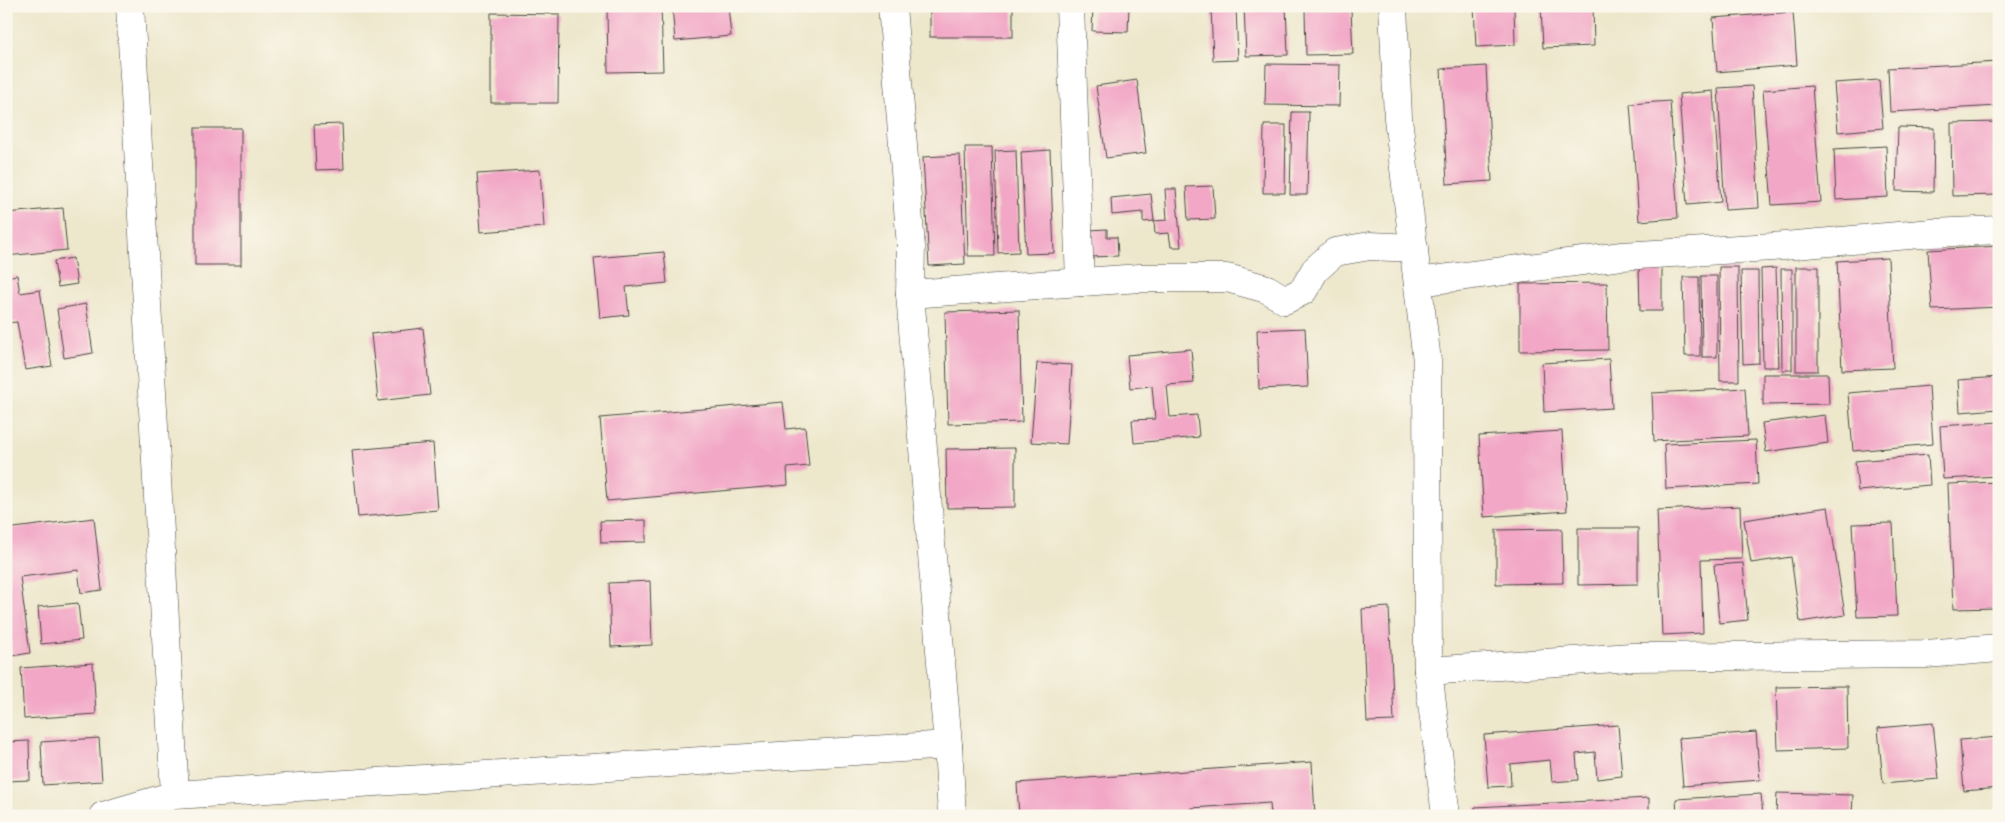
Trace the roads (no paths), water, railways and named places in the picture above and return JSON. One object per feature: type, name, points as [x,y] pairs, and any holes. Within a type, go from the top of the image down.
[{"type":"street","points":[[130,6],[175,795]]},
{"type":"street","points":[[892,6],[912,247],[910,294],[948,745],[952,816]]},
{"type":"street","points":[[1070,6],[1080,282]]},
{"type":"street","points":[[1393,6],[1398,118],[1427,361],[1428,671],[1446,816]]},
{"type":"street","points":[[1418,282],[1622,256],[1772,247],[1932,232],[1999,230]]},
{"type":"street","points":[[910,294],[1140,278],[1227,278],[1267,289],[1286,300],[1303,290],[1315,270],[1335,252],[1370,246],[1414,248]]},
{"type":"street","points":[[1428,671],[1630,657],[1926,654],[1999,648]]},
{"type":"street","points":[[103,816],[175,795],[948,745]]}]
